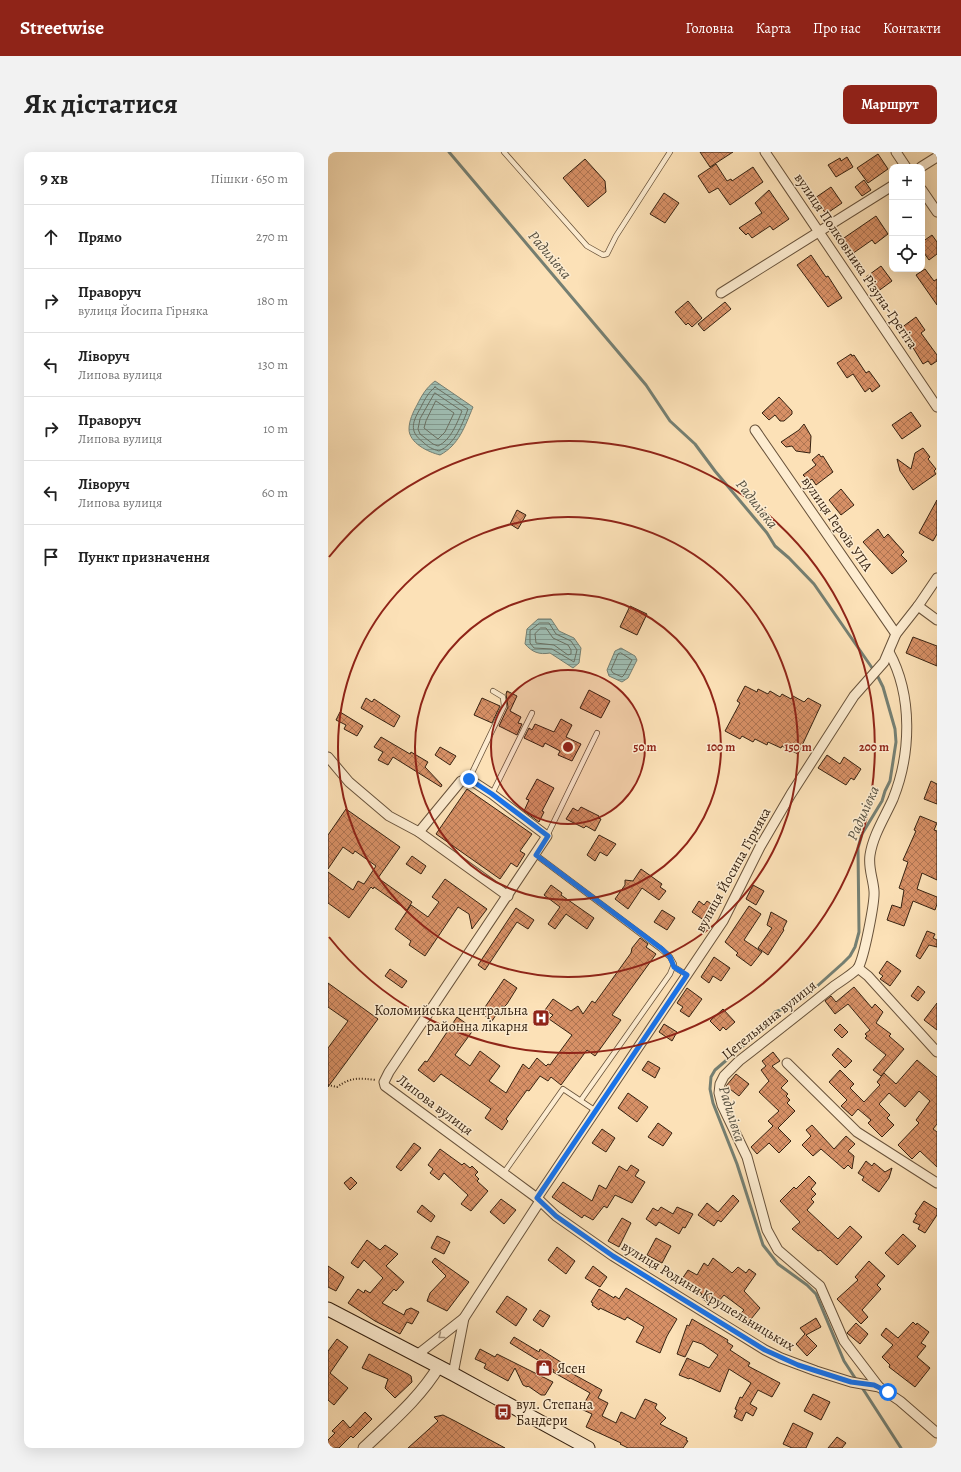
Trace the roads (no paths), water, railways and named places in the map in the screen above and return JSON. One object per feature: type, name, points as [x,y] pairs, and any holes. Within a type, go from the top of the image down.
[{"type":"main road","points":[[328,1309],[439,1366],[588,1448]]},
{"type":"street","name":"вулиця Полковника Різуна-Грегіта","points":[[765,152],[937,407]]},
{"type":"street","points":[[896,152],[904,164]]},
{"type":"street","points":[[925,164],[937,157]]},
{"type":"street","points":[[721,293],[889,188]]},
{"type":"street","points":[[925,194],[937,212]]},
{"type":"street","name":"вулиця Героїв УПА","points":[[755,430],[896,634]]},
{"type":"street","name":"вулиця Йосипа Гірняка","points":[[464,1318],[596,1111],[728,913],[760,847],[791,794],[854,696],[879,669],[889,652],[896,634],[918,606],[937,578]]},
{"type":"street","points":[[918,606],[937,620]]},
{"type":"street","points":[[889,652],[897,668],[902,686],[908,722],[907,745],[902,771],[893,798],[875,837],[870,854],[869,871],[874,891],[870,924],[858,968],[868,976],[937,1052]]},
{"type":"street","points":[[328,757],[349,782],[389,816],[419,832],[508,896]]},
{"type":"street","points":[[419,832],[461,781],[469,779],[492,794],[548,836]]},
{"type":"street","name":"Липова вулиця","points":[[538,1200],[389,1090],[384,1082],[548,836]]},
{"type":"street","name":"Цегельняна вулиця","points":[[858,968],[734,1065],[724,1076],[720,1084],[720,1093],[722,1105],[747,1157],[767,1230],[772,1242],[778,1250],[820,1286],[844,1341],[878,1387]]},
{"type":"street","points":[[787,1063],[857,1132],[937,1183]]},
{"type":"street","name":"вулиця Родини Крушельницьких","points":[[538,1200],[556,1216],[613,1256],[765,1350],[798,1365],[851,1382],[864,1383],[878,1387],[900,1401],[937,1433]]},
{"type":"street","points":[[417,1355],[464,1318]]},
{"type":"street","points":[[453,1374],[464,1318]]},
{"type":"street","points":[[364,1448],[417,1397],[428,1384],[439,1366]]},
{"type":"lane","points":[[504,152],[587,246],[603,255],[608,254],[610,251],[616,236],[670,152]]},
{"type":"lane","points":[[469,779],[504,706],[503,697],[493,691]]},
{"type":"lane","points":[[492,794],[532,713]]},
{"type":"lane","name":"Липова вулиця","points":[[548,836],[597,733]]},
{"type":"lane","points":[[536,855],[666,953],[674,962],[674,967],[581,1100]]},
{"type":"lane","points":[[674,967],[687,975]]},
{"type":"lane","points":[[504,1174],[563,1089],[596,1111]]},
{"type":"water","points":[[435,381],[473,407],[457,440],[447,451],[440,455],[430,452],[416,443],[412,439],[409,429],[414,411],[421,398]]},
{"type":"water","points":[[538,619],[551,619],[559,631],[574,638],[581,648],[579,663],[573,668],[550,653],[542,654],[536,652],[525,644],[527,629]]},
{"type":"water","points":[[621,648],[635,656],[637,660],[628,678],[622,682],[609,676],[607,670],[615,651]]},
{"type":"waterway","name":"Радилівка","points":[[449,152],[646,385],[670,421],[695,444],[715,471],[767,533],[775,546],[814,584],[877,675],[883,687],[895,729],[896,742],[890,781],[882,801],[862,834],[858,848],[859,932],[855,947],[850,956],[805,997],[786,1008],[775,1012],[757,1034],[715,1070],[711,1077],[710,1089],[713,1103],[737,1164],[763,1245],[778,1264],[807,1285],[816,1294],[844,1361],[857,1381]]},
{"type":"waterway","name":"Радилівка","points":[[861,1386],[901,1448]]},
{"type":"place","name":"Коломийська центральна районна лікарня","points":[[541,1018]]},
{"type":"place","name":"Ясен","points":[[544,1368]]},
{"type":"place","name":"вул. Степана Бандери","points":[[503,1412]]}]
